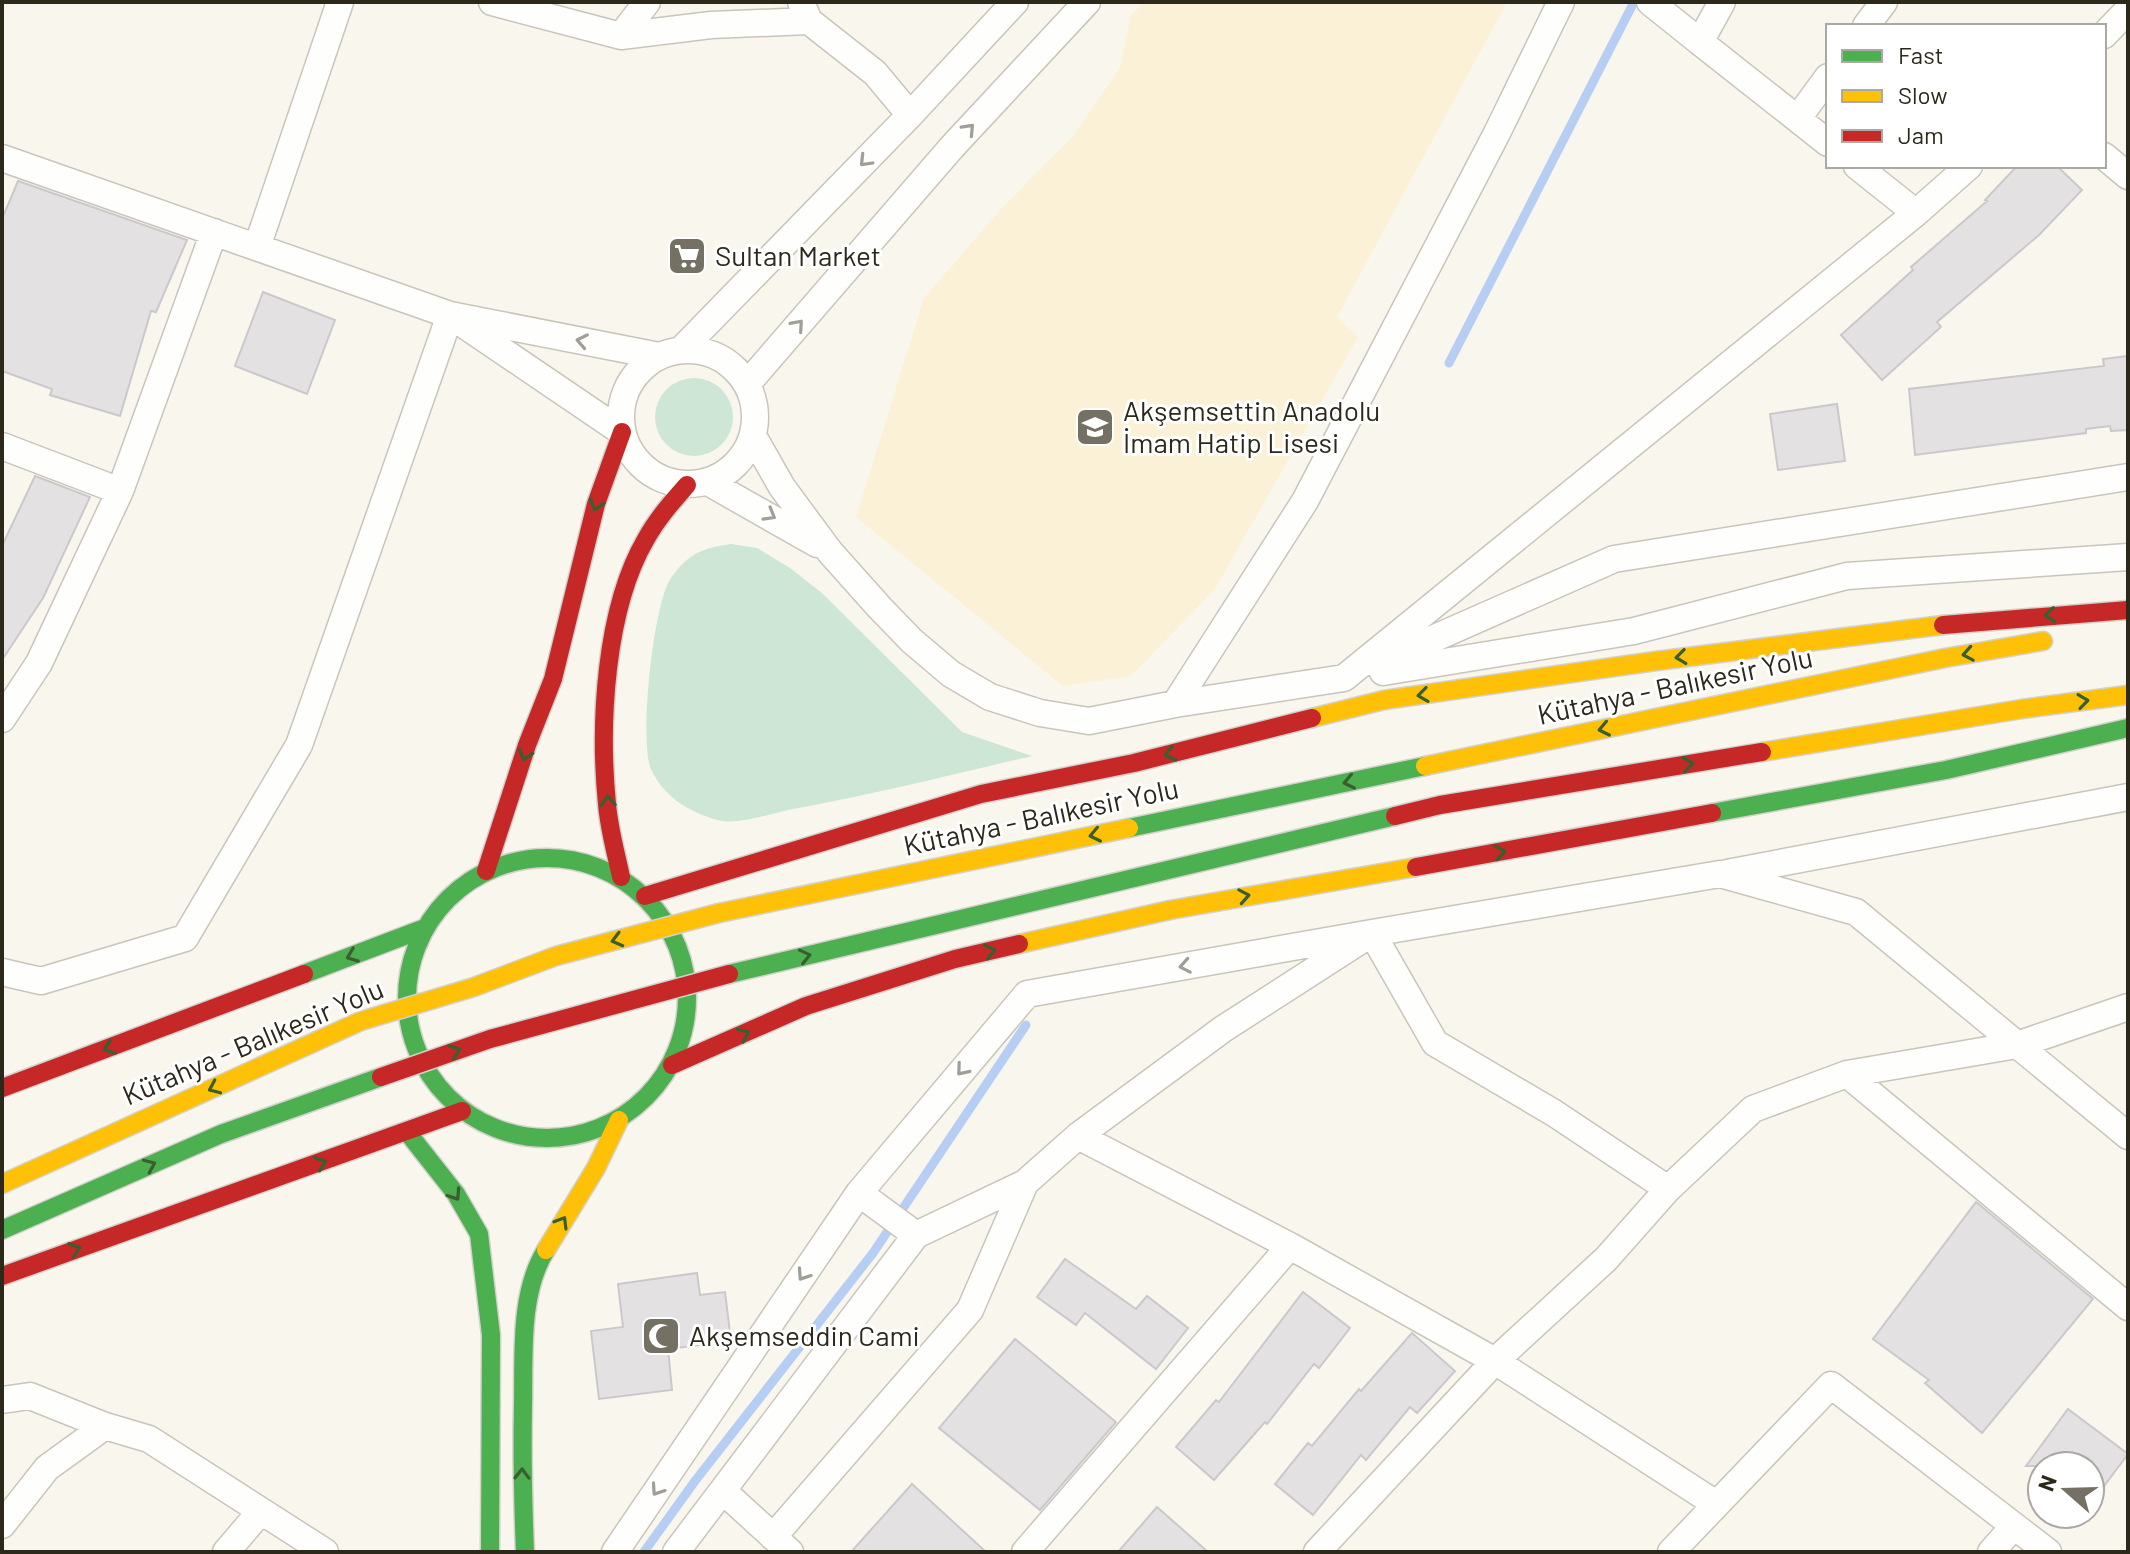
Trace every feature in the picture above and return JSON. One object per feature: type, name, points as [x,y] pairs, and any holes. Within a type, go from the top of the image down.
[{"type":"highway","points":[[486,871],[527,745],[553,679],[596,504],[622,432]]},
{"type":"highway","points":[[621,877],[608,811],[605,714],[616,621],[624,585],[649,532],[672,499],[698,483]]},
{"type":"highway","points":[[645,896],[981,794],[1134,763],[1384,700],[1917,627],[2128,610]]},
{"type":"highway","name":"Kütahya - Balıkesir Yolu","points":[[2,1184],[361,1021],[474,987],[556,956],[719,913],[1945,658],[2067,637]]},
{"type":"highway","points":[[2,1230],[221,1134],[381,1077],[490,1039],[729,974],[1440,805],[2022,709],[2128,695]]},
{"type":"highway","points":[[672,1065],[806,1006],[955,959],[1170,910],[1946,770],[2128,728]]},
{"type":"highway","points":[[554,857],[589,863],[621,877],[645,896],[668,924],[682,958],[688,994],[685,1031],[672,1065],[649,1096],[619,1120],[580,1136],[539,1140],[499,1132],[462,1111],[434,1083],[414,1047],[406,1007],[410,966],[425,928],[451,895],[486,871],[519,860],[554,857]]},
{"type":"highway","points":[[2,1088],[425,928]]},
{"type":"highway","points":[[2,1276],[408,1133],[462,1111]]},
{"type":"highway","points":[[525,1552],[522,1493],[524,1334],[535,1267],[596,1168],[619,1120]]},
{"type":"highway","points":[[408,1133],[456,1194],[479,1234],[491,1335],[490,1552]]},
{"type":"street","points":[[257,247],[340,2]]},
{"type":"street","points":[[492,2],[621,36],[805,11],[875,73],[910,115]]},
{"type":"street","points":[[621,36],[647,2]]},
{"type":"street","points":[[830,552],[768,514],[698,483],[665,481],[645,470],[630,453],[622,432],[621,409],[627,387],[640,369],[670,353],[910,115],[1015,2]]},
{"type":"street","points":[[747,384],[952,147],[1087,2]]},
{"type":"street","points":[[1175,704],[1305,501],[1497,133],[1561,2]]},
{"type":"street","points":[[1650,2],[1826,141]]},
{"type":"street","points":[[1700,42],[1722,2]]},
{"type":"street","points":[[1868,24],[1884,2]]},
{"type":"street","points":[[2106,33],[2128,10]]},
{"type":"street","points":[[1798,118],[1826,80]]},
{"type":"street","points":[[2,158],[450,315],[670,353],[700,350],[719,357],[735,368],[747,384],[755,410],[753,436],[744,456],[728,471],[698,483]]},
{"type":"street","points":[[2106,158],[2128,176]]},
{"type":"street","points":[[1860,168],[1916,213]]},
{"type":"street","points":[[1344,678],[1916,213],[1967,168]]},
{"type":"street","points":[[2,719],[39,663],[120,491],[214,232]]},
{"type":"street","points":[[450,315],[622,432]]},
{"type":"street","points":[[2,972],[41,981],[185,938],[299,745],[450,315]]},
{"type":"street","points":[[753,436],[782,487],[830,552],[912,641],[951,674],[990,697],[1040,713],[1089,721],[1175,704],[1634,631],[1847,576],[2128,557]]},
{"type":"street","points":[[2,446],[120,491]]},
{"type":"street","points":[[1344,678],[1614,559],[2128,477]]},
{"type":"street","points":[[615,1552],[859,1193],[1027,994],[1720,874],[2128,797]]},
{"type":"street","points":[[1720,874],[1856,912],[2128,1136]]},
{"type":"street","points":[[676,1552],[916,1235],[1025,1183],[1078,1136],[1223,1029],[1372,933]]},
{"type":"street","points":[[1372,933],[1435,1043],[1554,1113],[1668,1189]]},
{"type":"street","points":[[1317,1552],[1495,1361],[1606,1259],[1668,1189],[1753,1109],[1847,1074],[2017,1045],[2128,1007]]},
{"type":"street","points":[[1847,1074],[2128,1307]]},
{"type":"street","points":[[1078,1136],[1290,1246],[1495,1361],[1716,1504]]},
{"type":"street","points":[[723,1491],[782,1544],[970,1310],[1025,1183]]},
{"type":"street","points":[[859,1193],[916,1235]]},
{"type":"street","points":[[1025,1552],[1290,1246]]},
{"type":"street","points":[[1671,1552],[1831,1385],[2048,1552]]},
{"type":"street","points":[[2,1400],[30,1396],[105,1426],[149,1439],[325,1552]]},
{"type":"street","points":[[2,1525],[47,1468],[105,1426]]},
{"type":"street","points":[[226,1552],[261,1511]]},
{"type":"street","points":[[1991,1552],[2014,1526]]},
{"type":"shaded area","name":"Akşemsettin Anadolu İmam Hatip Lisesi","points":[[1143,2],[1507,2],[1337,317],[1358,337],[1215,589],[1131,676],[1063,686],[856,517],[924,298],[1000,210],[1073,136],[1120,68],[1131,15]]},
{"type":"green space","points":[[686,378],[702,378],[716,384],[727,395],[733,417],[727,439],[716,450],[702,456],[686,456],[672,450],[661,439],[655,425],[655,409],[661,395],[672,384]]},
{"type":"green space","points":[[731,544],[757,548],[822,593],[962,732],[1032,756],[737,821],[711,818],[680,803],[657,779],[648,754],[647,704],[659,615],[664,592],[683,563],[704,550]]},
{"type":"building","points":[[2015,168],[2059,168],[2082,190],[2039,235],[1937,322],[1941,327],[1882,380],[1841,335]]},
{"type":"building","points":[[18,181],[187,240],[156,312],[151,311],[120,416],[50,395],[52,389],[2,371],[2,219]]},
{"type":"building","points":[[263,292],[335,320],[307,394],[235,366]]},
{"type":"building","points":[[2128,356],[2128,430],[2111,431],[2110,426],[2086,429],[2086,433],[1915,455],[1909,389],[2104,366],[2103,359]]},
{"type":"building","points":[[1837,404],[1845,461],[1778,470],[1770,414]]},
{"type":"building","points":[[35,476],[90,497],[43,598],[2,660],[2,546]]},
{"type":"building","points":[[1976,1202],[2093,1299],[1982,1433],[1925,1383],[1929,1380],[1873,1339]]},
{"type":"building","points":[[1065,1259],[1136,1309],[1147,1296],[1188,1328],[1156,1369],[1085,1313],[1076,1325],[1037,1297]]},
{"type":"building","name":"Akşemseddin Cami","points":[[697,1273],[700,1295],[725,1292],[731,1341],[668,1349],[672,1390],[599,1399],[591,1331],[623,1327],[618,1284]]},
{"type":"building","points":[[1303,1292],[1350,1328],[1319,1368],[1314,1364],[1267,1424],[1265,1422],[1214,1480],[1176,1447],[1216,1400],[1219,1402]]},
{"type":"building","points":[[1412,1333],[1455,1371],[1417,1413],[1410,1407],[1366,1460],[1361,1455],[1313,1515],[1275,1484],[1308,1443],[1312,1446],[1359,1389],[1361,1391]]},
{"type":"building","points":[[1015,1339],[1116,1422],[1040,1510],[939,1428]]},
{"type":"building","points":[[2068,1409],[2128,1454],[2106,1484],[2106,1450],[2038,1450]]},
{"type":"building","points":[[912,1484],[986,1552],[851,1552]]},
{"type":"building","points":[[1157,1507],[1208,1552],[1118,1552]]},
{"type":"waterway","points":[[1449,363],[1634,2]]},
{"type":"waterway","points":[[644,1552],[695,1481],[873,1253],[1026,1025]]},
{"type":"traffic: fast","points":[[1712,813],[1946,770],[2128,728]]},
{"type":"traffic: fast","points":[[1129,828],[1425,766]]},
{"type":"traffic: fast","points":[[729,974],[1395,816]]},
{"type":"traffic: fast","points":[[533,858],[561,858],[613,874],[636,889],[656,909],[677,944],[685,971],[687,998],[685,1025],[677,1052],[656,1087],[636,1107],[613,1122],[588,1132],[561,1138],[533,1138],[481,1122],[458,1107],[438,1087],[423,1064],[413,1039],[407,1012],[407,984],[423,932],[438,909],[458,889],[481,874],[506,864],[533,858]]},
{"type":"traffic: fast","points":[[304,974],[425,928]]},
{"type":"traffic: fast","points":[[2,1230],[221,1134],[381,1077]]},
{"type":"traffic: fast","points":[[408,1133],[456,1194],[479,1234],[491,1335],[490,1552]]},
{"type":"traffic: fast","points":[[525,1552],[525,1325],[531,1285],[546,1250]]},
{"type":"traffic: slow","points":[[1312,718],[1384,700],[1656,661],[1943,625]]},
{"type":"traffic: slow","points":[[1425,766],[1945,658],[2043,641]]},
{"type":"traffic: slow","points":[[1762,752],[2022,709],[2128,695]]},
{"type":"traffic: slow","points":[[719,913],[1129,828]]},
{"type":"traffic: slow","points":[[1019,944],[1170,910],[1416,867]]},
{"type":"traffic: slow","points":[[361,1021],[474,987],[556,956],[719,913]]},
{"type":"traffic: slow","points":[[2,1184],[361,1021]]},
{"type":"traffic: slow","points":[[546,1250],[596,1168],[619,1120]]},
{"type":"traffic: jam","points":[[486,871],[527,745],[553,679],[596,504],[622,432]]},
{"type":"traffic: jam","points":[[621,877],[609,823],[605,773],[608,668],[621,599],[632,567],[660,518],[687,485]]},
{"type":"traffic: jam","points":[[1943,625],[2128,610]]},
{"type":"traffic: jam","points":[[645,896],[981,794],[1134,763],[1312,718]]},
{"type":"traffic: jam","points":[[1395,816],[1440,805],[1762,752]]},
{"type":"traffic: jam","points":[[1416,867],[1712,813]]},
{"type":"traffic: jam","points":[[672,1065],[806,1006],[955,959],[1019,944]]},
{"type":"traffic: jam","points":[[2,1088],[304,974]]},
{"type":"traffic: jam","points":[[381,1077],[490,1039],[729,974]]},
{"type":"traffic: jam","points":[[2,1276],[462,1111]]},
{"type":"place","name":"Sultan Market","points":[[687,256]]},
{"type":"place","name":"Akşemsettin Anadolu İmam Hatip Lisesi","points":[[1095,427]]},
{"type":"place","name":"Akşemseddin Cami","points":[[661,1336]]}]
